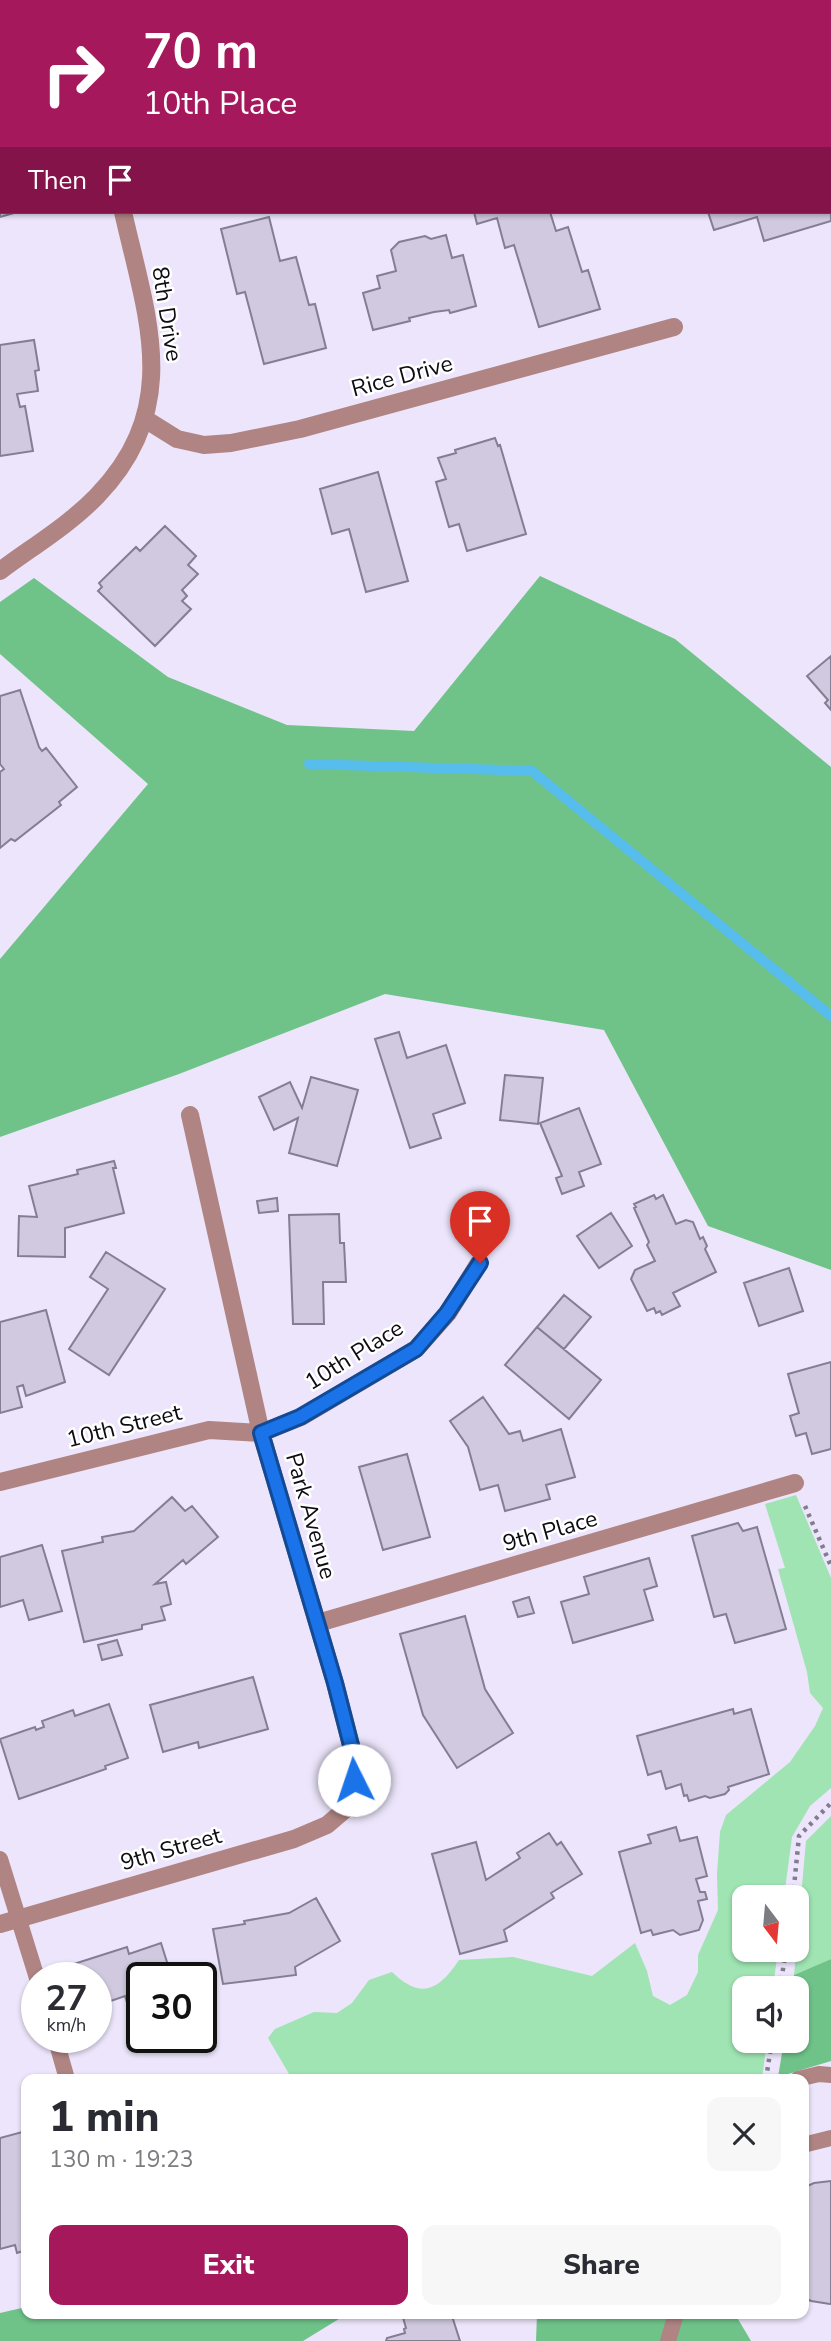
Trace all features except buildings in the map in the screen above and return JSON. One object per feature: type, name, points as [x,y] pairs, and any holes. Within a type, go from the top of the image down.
[{"type":"street","name":"8th Drive","points":[[0,571],[97,496],[121,468],[145,419],[152,389],[153,356],[145,306],[123,214]]},
{"type":"street","name":"Rice Drive","points":[[145,419],[177,439],[204,445],[230,443],[300,429],[674,327]]},
{"type":"street","name":"Park Avenue","points":[[190,1115],[261,1433],[353,1753],[354,1780],[348,1807]]},
{"type":"street","name":"10th Place","points":[[261,1433],[319,1407],[416,1349],[447,1313],[480,1263]]},
{"type":"street","name":"10th Street","points":[[0,1482],[209,1430],[261,1433]]},
{"type":"street","name":"9th Place","points":[[317,1623],[795,1483]]},
{"type":"street","name":"9th Street","points":[[0,1924],[294,1839],[327,1825],[348,1807]]},
{"type":"lane","points":[[0,1859],[32,1962]]},
{"type":"lane","points":[[60,2053],[66,2074]]},
{"type":"lane","points":[[809,2076],[831,2075]]},
{"type":"lane","points":[[809,2144],[831,2138]]},
{"type":"lane","points":[[667,2341],[674,2319]]},
{"type":"path","points":[[795,1483],[831,1566]]},
{"type":"path","points":[[794,1885],[799,1836],[831,1803]]},
{"type":"path","points":[[767,2074],[770,2053]]},
{"type":"green space","points":[[540,576],[675,639],[831,767],[831,1270],[708,1226],[604,1030],[385,994],[179,1074],[0,1137],[0,959],[148,784],[0,654],[0,602],[34,578],[168,677],[287,725],[414,731]]},
{"type":"green space","points":[[796,1495],[831,1578],[831,1788],[810,1806],[792,1837],[786,1885],[732,1885],[732,1962],[776,1962],[775,1976],[732,1976],[732,2053],[765,2053],[763,2074],[289,2074],[268,2038],[275,2029],[314,2012],[337,2013],[352,2003],[369,1980],[392,1972],[402,1981],[420,1989],[436,1985],[459,1960],[513,1957],[592,1976],[635,1943],[647,1971],[653,1996],[670,2005],[687,1995],[698,1972],[698,1955],[718,1910],[720,1832],[726,1815],[790,1762],[815,1726],[823,1708],[810,1693],[807,1672],[778,1569],[785,1568],[765,1504]]},
{"type":"green space","points":[[831,1816],[831,1959],[794,1975],[795,1962],[809,1962],[809,1885],[802,1885],[806,1841]]},
{"type":"green space","points":[[831,1959],[831,2061],[788,2074],[778,2074],[782,2053],[809,2053],[809,1976],[794,1976]]},
{"type":"green space","points":[[21,2308],[21,2319],[339,2319],[303,2341],[0,2341],[0,2313]]},
{"type":"green space","points":[[537,2319],[738,2319],[751,2341],[536,2341]]},
{"type":"waterway","points":[[309,764],[532,771],[831,1016]]},
{"type":"route","points":[[354,1780],[353,1753],[335,1683],[261,1433],[300,1417],[416,1349],[447,1313],[480,1263]]}]
